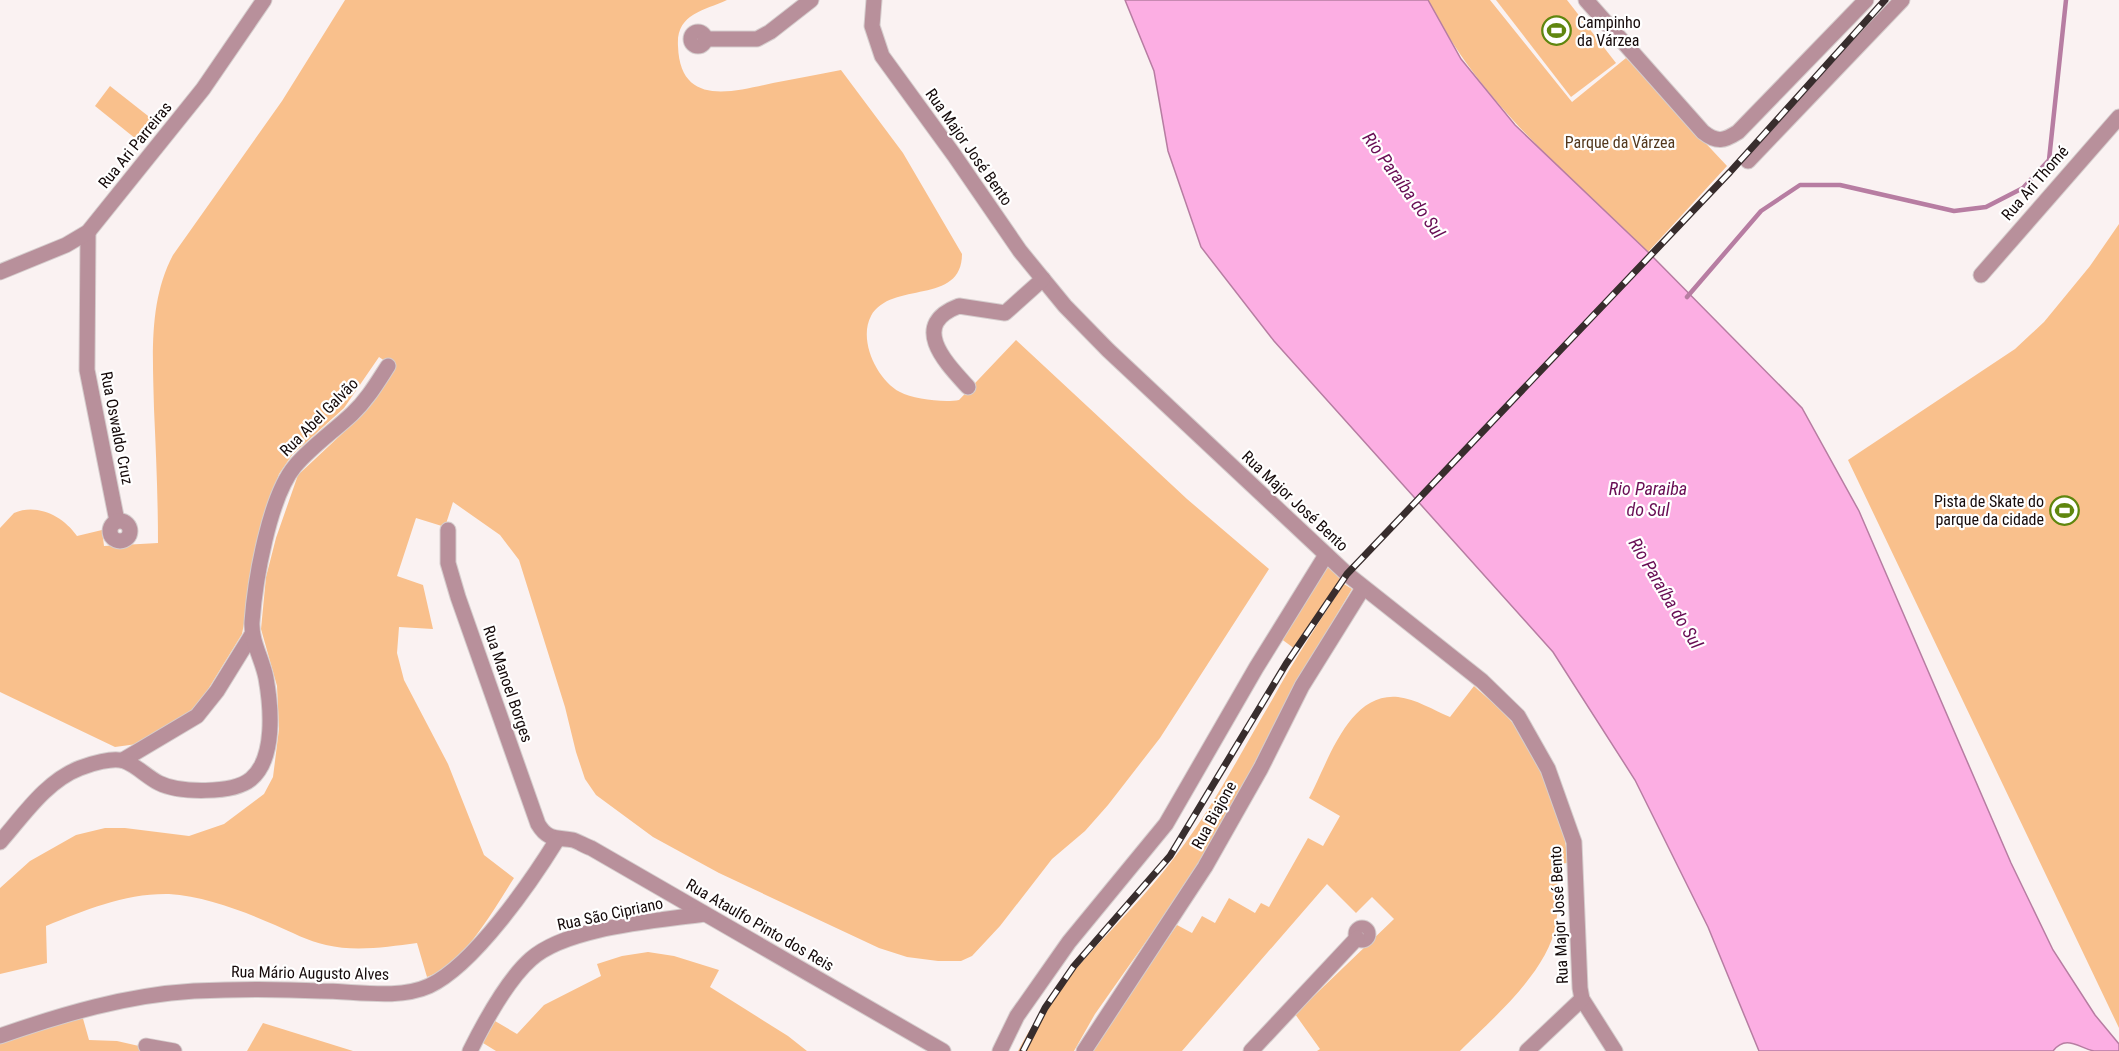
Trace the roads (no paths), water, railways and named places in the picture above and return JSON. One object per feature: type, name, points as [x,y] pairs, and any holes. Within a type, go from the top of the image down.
[{"type":"street","name":"Rua Ari Parreiras","points":[[0,272],[66,245],[88,232],[203,89],[264,0]]},
{"type":"street","points":[[705,39],[757,39],[770,32],[811,0]]},
{"type":"street","name":"Rua Major José Bento","points":[[874,0],[873,34],[882,56],[1020,251],[1043,279],[1108,350],[1326,555],[1363,588],[1505,702],[1518,716],[1538,750],[1563,805],[1574,842],[1582,999],[1615,1051]]},
{"type":"street","points":[[1586,0],[1703,132],[1716,141],[1729,138],[1738,132],[1860,2]]},
{"type":"street","points":[[1748,161],[1902,0]]},
{"type":"street","name":"Rua Ari Thomé","points":[[1981,275],[2119,117]]},
{"type":"street","name":"Rua Oswaldo Cruz","points":[[88,232],[87,370],[117,521]]},
{"type":"street","points":[[968,387],[935,347],[935,333],[940,318],[959,306],[1005,313],[1043,279]]},
{"type":"street","name":"Rua Abel Galvão","points":[[0,842],[44,794],[64,777],[92,764],[123,760],[197,716],[217,691],[251,636],[260,557],[288,475],[307,453],[354,412],[388,366]]},
{"type":"street","name":"Rua Manoel Borges","points":[[448,530],[448,563],[458,597],[538,824],[548,836],[557,840]]},
{"type":"street","points":[[1000,1051],[1017,1016],[1069,942],[1166,824],[1256,668],[1326,555]]},
{"type":"street","name":"Rua Biajone","points":[[1084,1051],[1205,867],[1261,768],[1302,686],[1363,588]]},
{"type":"street","name":"Rua Abel Galvão","points":[[123,760],[158,783],[176,789],[199,790],[225,787],[251,778],[265,755],[269,711],[266,678],[251,636]]},
{"type":"street","name":"Rua Ataulfo Pinto dos Reis","points":[[557,840],[572,840],[591,848],[943,1051]]},
{"type":"street","name":"Rua Mário Augusto Alves","points":[[0,1036],[105,1004],[192,991],[258,989],[394,993],[424,988],[454,969],[507,914],[557,840]]},
{"type":"street","name":"Rua São Cipriano","points":[[470,1051],[521,970],[544,950],[561,941],[591,933],[704,914]]},
{"type":"street","points":[[1251,1051],[1357,938]]},
{"type":"street","points":[[1527,1051],[1582,999]]},
{"type":"street","points":[[146,1046],[174,1051]]},
{"type":"water","name":"Rio Paraiba do Sul","points":[[1125,0],[1428,0],[1461,59],[1515,125],[1648,252],[1802,408],[1859,511],[2011,863],[2053,950],[2095,1015],[2119,1044],[2119,1051],[2094,1051],[2063,1043],[2053,1051],[1759,1051],[1708,927],[1635,780],[1553,652],[1274,341],[1201,247],[1168,151],[1154,71]]},
{"type":"waterway","points":[[1687,297],[1761,211],[1800,185],[1840,185],[1954,211],[1986,207],[2023,188],[2049,160],[2066,0]]},
{"type":"railway","points":[[1023,1051],[1045,1008],[1074,966],[1170,856],[1286,664],[1347,574],[1730,172],[1885,0]]},
{"type":"place","name":"Campinho da Várzea","points":[[1556,31]]},
{"type":"place","name":"Pista de Skate do parque da cidade","points":[[2065,510]]},
{"type":"park label","name":"Parque da Várzea","points":[[1620,142]]},
{"type":"water label","name":"Rio Paraíba do Sul","points":[[1404,185]]},
{"type":"water label","name":"Rio Paraíba do Sul","points":[[1666,593]]}]
